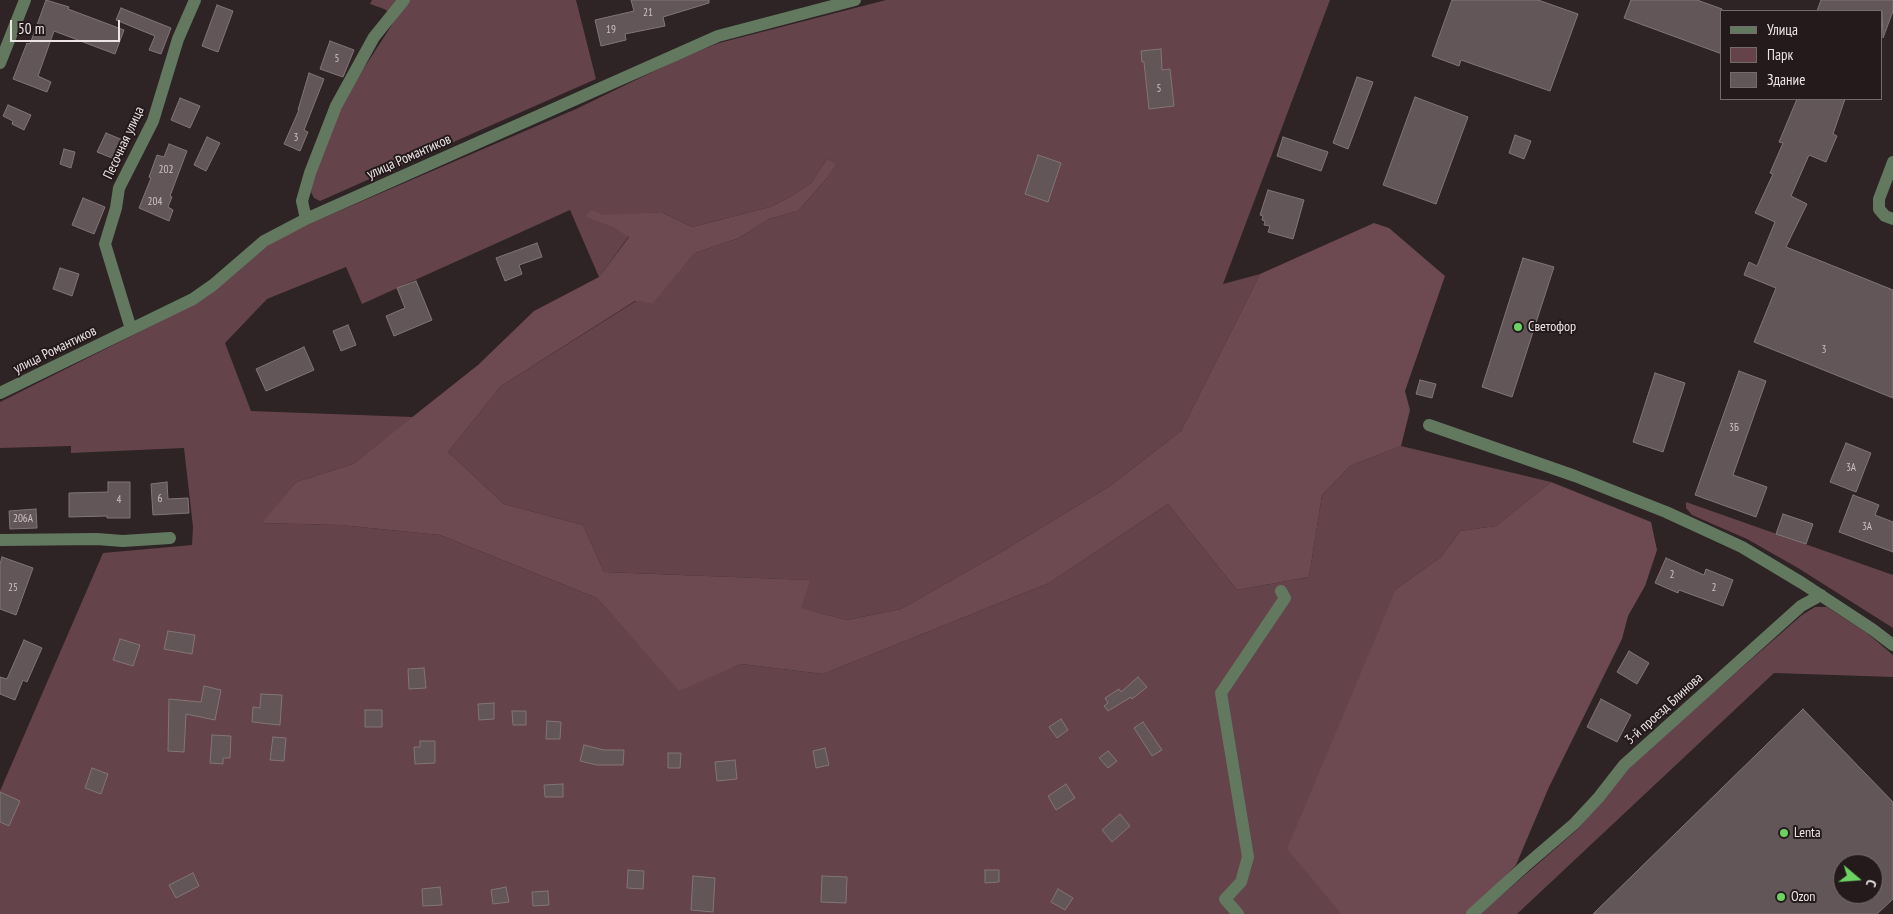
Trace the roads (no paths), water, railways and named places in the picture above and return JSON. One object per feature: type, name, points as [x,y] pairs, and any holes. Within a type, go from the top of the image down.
[{"type":"street","points":[[0,63],[25,0]]},
{"type":"street","name":"Песочная улица","points":[[132,329],[105,244],[116,208],[119,188],[153,121],[178,39],[195,0]]},
{"type":"street","points":[[306,219],[302,201],[310,173],[336,106],[374,37],[404,0]]},
{"type":"street","name":"улица Романтиков","points":[[0,393],[193,299],[213,285],[264,241],[306,219],[718,36],[855,0]]},
{"type":"street","points":[[1893,162],[1879,199],[1879,209],[1885,216],[1893,219]]},
{"type":"street","points":[[1429,425],[1575,476],[1666,512],[1742,547],[1821,595],[1893,645]]},
{"type":"street","points":[[0,540],[97,539],[123,541],[170,538]]},
{"type":"street","points":[[1238,914],[1224,900],[1241,882],[1248,857],[1221,693],[1285,598],[1281,591]]},
{"type":"street","name":"3-й проезд Блинова","points":[[1472,914],[1574,824],[1599,797],[1624,765],[1801,606],[1821,595]]},
{"type":"place","name":"Светофор","points":[[1518,327]]},
{"type":"place","name":"Lenta","points":[[1784,833]]},
{"type":"place","name":"Ozon","points":[[1781,897]]}]
